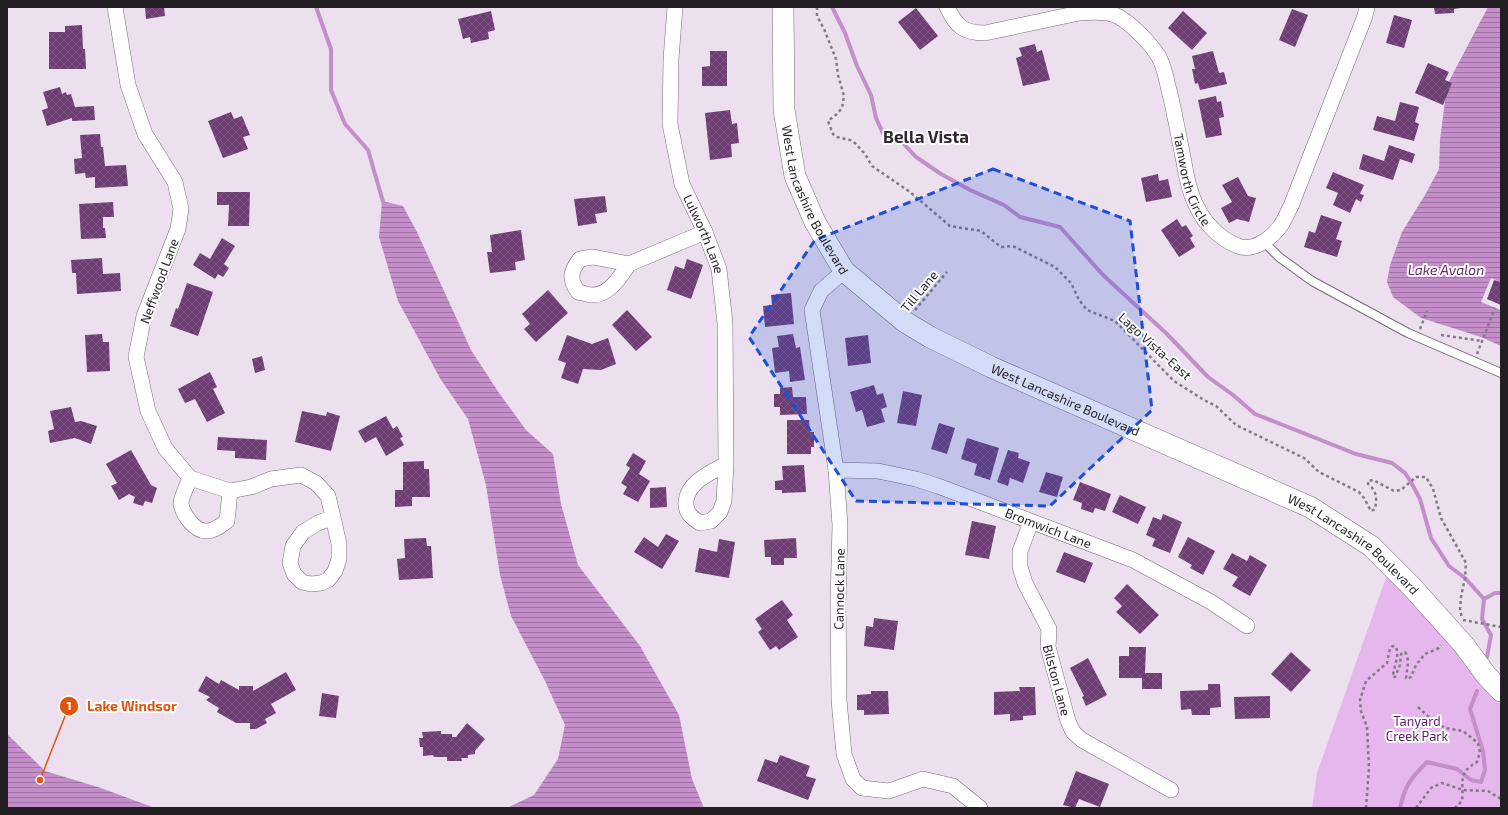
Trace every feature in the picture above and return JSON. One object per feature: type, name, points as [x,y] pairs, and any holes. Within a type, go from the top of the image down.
[{"type":"main road","name":"West Lancashire Boulevard","points":[[783,7],[784,110],[795,176],[815,222],[844,271],[906,322],[930,337],[991,367],[1310,507],[1371,546],[1412,587],[1464,645],[1486,675],[1501,692]]},
{"type":"street","name":"Neffwood Lane","points":[[115,7],[128,85],[145,134],[175,182],[181,209],[178,229],[144,316],[136,357],[148,411],[165,448],[190,478]]},
{"type":"street","name":"Lulworth Lane","points":[[675,7],[671,59],[670,124],[682,184],[705,232],[719,269],[725,323],[726,464]]},
{"type":"street","name":"Tamworth Circle","points":[[947,7],[957,23],[965,30],[975,33],[985,33],[1095,11],[1113,14],[1125,21],[1159,57],[1171,98],[1188,184],[1197,208],[1208,225],[1219,236],[1242,248],[1264,242],[1280,227],[1291,206],[1365,16],[1367,7]]},
{"type":"street","points":[[629,264],[705,232]]},
{"type":"street","name":"Cannock Lane","points":[[844,271],[821,291],[812,310],[836,470],[840,525],[838,603],[839,700],[844,754],[853,779],[862,788],[889,791],[924,779],[953,786],[980,808]]},
{"type":"street","name":"Bromwich Lane","points":[[836,470],[878,470],[916,479],[1133,560],[1211,602],[1247,626]]},
{"type":"street","points":[[230,492],[227,521],[218,528],[206,531],[196,527],[188,520],[181,502],[190,478],[230,492],[251,487],[271,479],[301,474],[316,483],[328,496],[333,517]]},
{"type":"street","name":"Bilston Lane","points":[[1031,522],[1020,552],[1020,567],[1025,583],[1049,629],[1048,647],[1068,721],[1073,732],[1082,740],[1171,790]]},
{"type":"lane","points":[[1264,242],[1279,257],[1312,281],[1408,333],[1501,373]]},
{"type":"path","name":"Lago Vista-East","points":[[816,7],[817,16],[836,59],[838,75],[844,96],[842,108],[828,121],[833,134],[837,138],[850,140],[855,143],[865,154],[872,166],[910,192],[950,226],[981,231],[1001,247],[1013,246],[1055,267],[1070,283],[1079,300],[1087,310],[1115,321],[1174,381],[1216,406],[1236,425],[1304,458],[1319,472],[1359,492],[1364,498],[1370,511],[1375,509],[1377,500],[1374,490],[1368,484],[1368,481],[1373,480],[1394,491],[1401,490],[1416,477],[1426,476],[1433,489],[1441,518],[1466,563],[1460,610],[1462,621],[1501,627]]},
{"type":"path","name":"Till Lane","points":[[906,322],[947,272]]},
{"type":"path","points":[[1423,340],[1426,334],[1482,341],[1495,308]]},
{"type":"path","points":[[1422,322],[1427,311]]},
{"type":"path","points":[[1366,808],[1369,767],[1367,727],[1361,711],[1360,700],[1366,681],[1387,663],[1390,648],[1393,646],[1396,647],[1397,650],[1397,658],[1393,671],[1393,677],[1395,678],[1398,673],[1402,654],[1404,652],[1408,660],[1407,679],[1411,677],[1416,665],[1425,654],[1441,645]]},
{"type":"path","points":[[1418,708],[1433,721],[1445,728],[1463,731],[1478,743],[1480,752],[1477,762],[1469,767],[1462,776],[1462,801],[1455,808]]},
{"type":"path","points":[[1416,808],[1431,788],[1442,783],[1463,790],[1488,791],[1501,800]]},
{"type":"highlighted area","points":[[993,169],[1130,221],[1152,410],[1050,506],[856,501],[749,337],[815,240]]},
{"type":"green space","name":"Tanyard Creek Park","points":[[1388,572],[1501,705],[1501,808],[1312,808],[1317,773]]},
{"type":"water","name":"Lake Avalon","points":[[1488,7],[1501,7],[1501,346],[1481,337],[1421,318],[1393,297],[1387,282],[1390,265],[1402,232],[1439,169],[1440,140],[1447,85]]},
{"type":"water","points":[[382,201],[403,206],[417,232],[471,350],[499,393],[526,430],[553,454],[561,504],[578,565],[640,646],[679,715],[692,779],[704,808],[507,808],[534,795],[558,759],[565,725],[545,681],[511,616],[500,575],[486,485],[468,419],[441,380],[398,301],[379,237]]},
{"type":"water","points":[[7,734],[45,771],[101,788],[155,808],[7,808]]},
{"type":"pier","points":[[1491,278],[1501,282],[1501,310],[1481,302]]},
{"type":"building","points":[[145,7],[164,7],[165,16],[146,19]]},
{"type":"building","points":[[1434,7],[1461,8],[1454,9],[1454,13],[1435,14]]},
{"type":"building","points":[[916,8],[938,36],[920,50],[898,22]]},
{"type":"building","points":[[1292,9],[1308,15],[1295,47],[1279,40]]},
{"type":"building","points":[[491,11],[495,30],[488,32],[489,39],[471,43],[470,37],[463,39],[458,19]]},
{"type":"building","points":[[1183,11],[1207,33],[1192,50],[1168,28]]},
{"type":"building","points":[[1394,15],[1412,20],[1404,48],[1386,43]]},
{"type":"building","points":[[82,25],[86,69],[49,69],[49,32],[65,32],[65,26]]},
{"type":"building","points":[[1035,44],[1037,52],[1042,50],[1050,80],[1023,86],[1016,58],[1022,56],[1019,48]]},
{"type":"building","points":[[710,51],[727,51],[727,86],[702,86],[702,67],[710,66]]},
{"type":"building","points":[[1213,51],[1219,73],[1224,72],[1227,84],[1200,90],[1198,83],[1195,84],[1192,69],[1195,69],[1192,56]]},
{"type":"building","points":[[1428,63],[1449,72],[1445,80],[1452,83],[1443,105],[1415,93]]},
{"type":"building","points":[[60,87],[62,94],[66,92],[67,95],[71,94],[75,107],[94,106],[95,120],[72,121],[72,118],[47,126],[42,110],[48,108],[43,92]]},
{"type":"building","points":[[1216,96],[1217,102],[1221,101],[1224,117],[1219,118],[1222,135],[1206,138],[1198,100]]},
{"type":"building","points":[[1400,102],[1419,107],[1415,122],[1419,124],[1414,141],[1373,130],[1377,116],[1395,121]]},
{"type":"building","points":[[730,110],[732,124],[737,123],[739,143],[731,144],[732,157],[710,160],[705,113]]},
{"type":"building","points":[[231,112],[234,119],[242,116],[250,135],[243,137],[248,149],[223,158],[208,121]]},
{"type":"building","points":[[100,134],[105,166],[126,165],[128,186],[95,188],[95,177],[86,178],[85,173],[75,174],[74,159],[82,158],[80,135]]},
{"type":"building","points":[[1389,145],[1415,154],[1412,163],[1400,159],[1393,180],[1359,169],[1363,154],[1384,161]]},
{"type":"building","points":[[1333,172],[1364,185],[1360,194],[1364,195],[1361,202],[1356,199],[1350,213],[1333,205],[1338,193],[1326,188]]},
{"type":"building","points":[[1158,174],[1159,181],[1168,179],[1172,197],[1146,202],[1141,178]]},
{"type":"building","points":[[1238,177],[1248,196],[1256,198],[1249,222],[1237,219],[1229,223],[1221,208],[1232,202],[1222,185]]},
{"type":"building","points":[[217,192],[250,192],[249,226],[228,226],[229,205],[217,205]]},
{"type":"building","points":[[605,196],[607,212],[595,214],[597,223],[578,226],[574,199]]},
{"type":"building","points":[[113,202],[114,217],[103,217],[103,228],[105,228],[106,238],[81,239],[79,204]]},
{"type":"building","points":[[1321,215],[1342,222],[1336,239],[1342,241],[1337,257],[1304,247],[1309,231],[1315,233]]},
{"type":"building","points":[[1177,219],[1182,227],[1186,225],[1193,236],[1190,238],[1195,247],[1179,257],[1161,230]]},
{"type":"building","points":[[521,230],[525,260],[515,262],[516,270],[490,273],[487,252],[492,252],[490,235]]},
{"type":"building","points":[[222,238],[235,246],[224,264],[229,268],[223,277],[218,274],[215,279],[193,265],[200,253],[210,259]]},
{"type":"building","points":[[102,258],[103,274],[120,273],[121,291],[77,294],[76,273],[72,273],[71,260]]},
{"type":"building","points":[[687,259],[703,265],[691,299],[667,290],[675,266],[684,269]]},
{"type":"building","points":[[1494,280],[1501,282],[1501,305],[1487,299]]},
{"type":"building","points":[[187,283],[213,292],[198,336],[170,326]]},
{"type":"building","points":[[548,290],[568,313],[536,342],[524,329],[530,324],[522,314]]},
{"type":"building","points":[[791,293],[794,324],[765,327],[763,306],[772,305],[771,295]]},
{"type":"building","points":[[627,310],[652,337],[636,351],[612,325]]},
{"type":"building","points":[[102,334],[103,342],[109,342],[110,371],[87,372],[85,335]]},
{"type":"building","points":[[793,334],[796,348],[800,347],[805,380],[790,382],[789,371],[775,373],[772,348],[779,347],[777,336]]},
{"type":"building","points":[[567,335],[592,344],[608,338],[616,364],[601,370],[583,369],[578,384],[561,378],[566,363],[558,360]]},
{"type":"building","points":[[868,335],[871,363],[848,366],[845,338]]},
{"type":"building","points":[[262,356],[265,370],[255,373],[252,359]]},
{"type":"building","points":[[210,372],[217,387],[213,389],[225,413],[207,422],[195,399],[185,403],[178,389]]},
{"type":"building","points":[[874,385],[877,395],[883,393],[887,407],[881,409],[885,422],[867,427],[862,410],[856,412],[850,392]]},
{"type":"building","points":[[792,387],[793,397],[806,397],[807,414],[780,415],[780,407],[774,407],[774,394],[780,394],[780,388]]},
{"type":"building","points":[[903,391],[922,395],[916,426],[897,423]]},
{"type":"building","points":[[71,407],[75,422],[81,421],[97,426],[91,444],[75,438],[50,443],[48,431],[54,429],[50,411]]},
{"type":"building","points":[[302,411],[326,416],[327,412],[340,416],[331,451],[295,442]]},
{"type":"building","points":[[386,416],[393,429],[397,426],[403,437],[400,438],[404,445],[386,456],[376,437],[365,443],[358,431]]},
{"type":"building","points":[[787,420],[809,420],[810,432],[814,432],[814,447],[811,447],[811,454],[787,454]]},
{"type":"building","points":[[939,423],[955,428],[947,454],[931,449]]},
{"type":"building","points":[[218,437],[267,440],[266,460],[235,458],[235,451],[217,450]]},
{"type":"building","points":[[967,438],[999,448],[990,480],[974,475],[977,464],[961,459]]},
{"type":"building","points":[[131,450],[151,485],[157,488],[152,503],[145,501],[143,506],[133,503],[135,497],[129,494],[119,500],[111,486],[117,483],[106,464]]},
{"type":"building","points":[[1008,450],[1019,453],[1018,458],[1030,462],[1023,483],[1010,478],[1008,486],[997,482]]},
{"type":"building","points":[[633,453],[646,461],[639,474],[650,481],[638,502],[623,494],[627,487],[621,483],[630,468],[626,465]]},
{"type":"building","points":[[424,461],[424,469],[429,469],[430,497],[412,497],[412,506],[395,507],[395,490],[403,490],[403,462]]},
{"type":"building","points":[[804,465],[806,492],[782,493],[782,490],[775,490],[775,481],[783,480],[782,466]]},
{"type":"building","points":[[1046,472],[1063,477],[1057,497],[1039,492]]},
{"type":"building","points":[[1080,482],[1111,494],[1105,511],[1095,508],[1093,513],[1081,509],[1082,503],[1073,500]]},
{"type":"building","points":[[666,487],[667,507],[650,508],[650,488]]},
{"type":"building","points":[[1120,495],[1146,507],[1138,524],[1112,512]]},
{"type":"building","points":[[1163,514],[1182,522],[1170,553],[1152,546],[1155,539],[1146,535],[1153,517],[1161,520]]},
{"type":"building","points":[[972,521],[996,526],[989,559],[965,555]]},
{"type":"building","points":[[666,534],[679,541],[662,569],[634,552],[644,537],[658,547]]},
{"type":"building","points":[[1188,537],[1215,551],[1203,575],[1190,568],[1192,565],[1178,557]]},
{"type":"building","points":[[426,538],[427,546],[431,546],[433,578],[399,580],[397,559],[405,558],[404,539]]},
{"type":"building","points":[[796,538],[797,558],[784,558],[784,565],[771,565],[771,557],[765,557],[764,540]]},
{"type":"building","points":[[719,539],[735,542],[729,578],[695,572],[699,548],[717,552]]},
{"type":"building","points":[[1064,552],[1093,563],[1085,583],[1056,572]]},
{"type":"building","points":[[1232,553],[1247,561],[1250,555],[1267,565],[1250,596],[1232,586],[1238,577],[1223,569]]},
{"type":"building","points":[[1127,584],[1159,615],[1140,634],[1116,612],[1122,606],[1114,598]]},
{"type":"building","points":[[782,600],[793,615],[787,620],[798,637],[779,650],[776,646],[770,650],[758,632],[762,629],[755,619]]},
{"type":"building","points":[[874,618],[898,621],[894,650],[864,646],[866,626],[873,627]]},
{"type":"building","points":[[1129,647],[1146,647],[1145,673],[1162,673],[1162,689],[1142,689],[1142,678],[1119,678],[1119,656],[1129,656]]},
{"type":"building","points":[[1291,652],[1311,670],[1291,692],[1271,674]]},
{"type":"building","points":[[1088,658],[1107,695],[1086,706],[1082,697],[1084,696],[1070,668]]},
{"type":"building","points":[[286,672],[296,690],[271,704],[276,713],[265,719],[267,723],[256,729],[250,729],[250,723],[236,723],[217,712],[219,708],[206,700],[210,697],[198,691],[206,676],[219,684],[221,680],[239,690],[239,686],[253,686],[253,691]]},
{"type":"building","points":[[1208,684],[1220,684],[1221,707],[1210,708],[1210,715],[1192,715],[1191,709],[1181,710],[1180,691],[1208,690]]},
{"type":"building","points":[[1019,687],[1035,687],[1036,715],[1023,716],[1023,720],[1010,721],[1010,714],[994,715],[994,692],[1020,691]]},
{"type":"building","points":[[871,691],[888,691],[889,714],[864,715],[864,710],[857,710],[857,695],[871,694]]},
{"type":"building","points":[[322,693],[339,696],[336,718],[319,716]]},
{"type":"building","points":[[1270,696],[1270,718],[1235,719],[1234,697]]},
{"type":"building","points":[[467,723],[485,739],[475,751],[475,754],[468,755],[468,758],[461,758],[462,761],[447,761],[447,757],[434,757],[433,755],[423,756],[423,747],[420,747],[419,738],[423,738],[422,732],[441,731],[441,734],[452,734],[452,737],[456,737]]},
{"type":"building","points":[[780,755],[810,766],[806,776],[816,779],[808,800],[757,781],[765,759],[777,763]]},
{"type":"building","points":[[1076,771],[1109,784],[1100,807],[1079,799],[1075,808],[1063,805]]},
{"type":"waterway","points":[[316,7],[331,49],[331,90],[345,124],[368,150],[384,205]]},
{"type":"waterway","points":[[832,7],[845,33],[857,66],[871,95],[876,118],[886,140],[901,141],[916,157],[941,174],[970,190],[1004,205],[1020,217],[1060,227],[1103,275],[1167,334],[1208,377],[1233,395],[1255,414],[1356,454],[1392,463],[1405,473],[1411,482],[1420,499],[1431,538],[1449,566],[1465,578],[1484,599]]},
{"type":"waterway","points":[[1487,657],[1491,635],[1482,619],[1484,599],[1495,593],[1501,593]]},
{"type":"waterway","points":[[1400,808],[1409,782],[1427,762],[1457,769],[1471,780],[1481,782],[1485,770],[1483,751],[1470,709],[1477,691]]},
{"type":"place","name":"Lake Windsor","points":[[40,780]]},
{"type":"district","name":"Bella Vista","points":[[926,136]]}]
